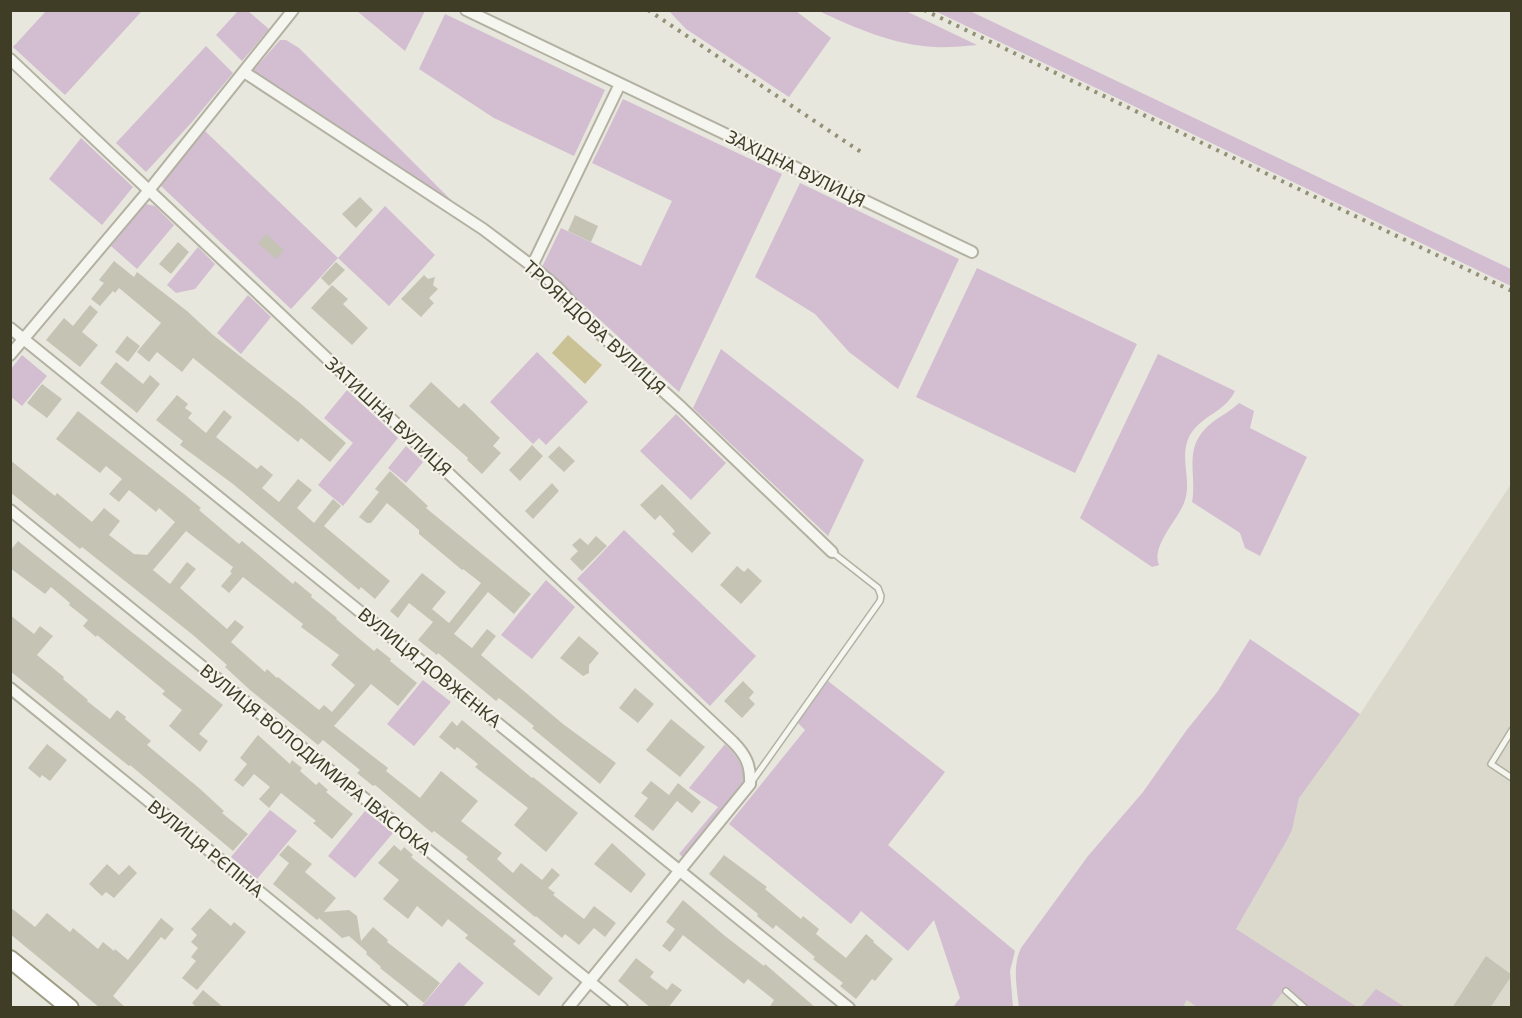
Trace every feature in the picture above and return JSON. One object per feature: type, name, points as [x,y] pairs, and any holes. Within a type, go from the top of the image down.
[{"type":"highway","points":[[10,959],[70,1008]]},
{"type":"street","points":[[10,355],[150,189],[293,10]]},
{"type":"street","name":"ЗАХІДНА ВУЛИЦЯ","points":[[466,10],[972,252]]},
{"type":"street","name":"ЗАТИШНА ВУЛИЦЯ","points":[[10,59],[738,747],[750,766],[750,784]]},
{"type":"street","name":"ТРОЯНДОВА ВУЛИЦЯ","points":[[244,72],[483,229],[532,266],[557,287],[598,332],[682,408],[832,552]]},
{"type":"street","points":[[532,266],[620,84]]},
{"type":"street","name":"ВУЛИЦЯ ДОВЖЕНКА","points":[[10,328],[849,1008]]},
{"type":"street","name":"ВУЛИЦЯ ВОЛОДИМИРА ІВАСЮКА","points":[[10,510],[622,1008]]},
{"type":"street","name":"ВУЛИЦЯ РЄПІНА","points":[[10,688],[402,1008]]},
{"type":"street","points":[[567,1008],[750,784]]},
{"type":"lane","points":[[750,784],[880,601],[878,588],[832,552]]},
{"type":"lane","points":[[1511,775],[1491,764],[1512,730]]},
{"type":"lane","points":[[1286,991],[1305,1008]]},
{"type":"shaded area","points":[[47,10],[142,11],[65,95],[13,47]]},
{"type":"shaded area","points":[[238,11],[248,11],[269,29],[242,61],[216,35]]},
{"type":"shaded area","points":[[357,11],[425,11],[405,51]]},
{"type":"shaded area","points":[[669,11],[796,11],[831,38],[789,97],[686,29]]},
{"type":"shaded area","points":[[819,11],[906,11],[977,45],[940,47],[905,43],[861,29]]},
{"type":"shaded area","points":[[935,11],[970,11],[1511,269],[1511,286]]},
{"type":"shaded area","points":[[445,14],[605,90],[574,156],[494,118],[419,69]]},
{"type":"shaded area","points":[[280,40],[286,40],[299,48],[454,203],[253,71]]},
{"type":"shaded area","points":[[206,46],[233,73],[146,172],[116,143]]},
{"type":"shaded area","points":[[623,99],[782,174],[679,392],[542,267],[561,228],[641,266],[672,201],[592,163]]},
{"type":"shaded area","points":[[205,131],[338,258],[291,309],[160,185]]},
{"type":"shaded area","points":[[81,138],[133,187],[102,225],[49,179]]},
{"type":"shaded area","points":[[800,183],[959,259],[898,389],[849,352],[815,314],[755,277]]},
{"type":"shaded area","points":[[146,204],[155,206],[174,225],[137,269],[111,246]]},
{"type":"shaded area","points":[[385,206],[435,255],[389,306],[338,258]]},
{"type":"shaded area","points":[[198,247],[215,264],[195,289],[176,293],[167,285]]},
{"type":"shaded area","points":[[977,268],[1137,344],[1075,473],[916,397]]},
{"type":"shaded area","points":[[248,295],[271,317],[241,354],[217,333]]},
{"type":"shaded area","points":[[568,335],[602,365],[585,384],[552,353]]},
{"type":"shaded area","points":[[721,349],[864,460],[828,536],[693,408]]},
{"type":"shaded area","points":[[537,352],[588,402],[546,445],[539,438],[533,444],[490,402]]},
{"type":"shaded area","points":[[1158,354],[1235,391],[1225,404],[1195,428],[1190,435],[1185,452],[1187,486],[1184,503],[1162,542],[1157,558],[1159,565],[1152,567],[1080,518]]},
{"type":"shaded area","points":[[22,355],[47,376],[22,406],[10,396],[11,369]]},
{"type":"shaded area","points":[[347,390],[398,438],[343,506],[318,485],[353,443],[324,418]]},
{"type":"shaded area","points":[[1239,403],[1254,411],[1250,428],[1307,457],[1260,556],[1245,548],[1240,533],[1192,502],[1192,464],[1199,437],[1209,425]]},
{"type":"shaded area","points":[[676,414],[726,463],[691,500],[640,451]]},
{"type":"shaded area","points":[[406,446],[423,462],[406,483],[388,468]]},
{"type":"shaded area","points":[[1511,484],[1511,1007],[1182,1008],[1236,929],[1287,840],[1292,830],[1299,798],[1305,788],[1360,714]]},
{"type":"shaded area","points":[[624,530],[756,656],[710,706],[577,579]]},
{"type":"shaded area","points":[[546,580],[575,607],[532,659],[501,635]]},
{"type":"shaded area","points":[[1250,639],[1360,714],[1299,798],[1292,830],[1236,929],[1357,1007],[1309,1007],[1286,988],[1271,1007],[1197,1007],[1187,1000],[1184,1005],[1187,1008],[1019,1008],[1016,970],[1021,948],[1088,856],[1143,792],[1186,731],[1218,691]]},
{"type":"shaded area","points":[[423,680],[451,702],[414,746],[387,724]]},
{"type":"shaded area","points":[[828,681],[945,772],[888,845],[1015,951],[1010,971],[1013,1007],[953,1007],[960,998],[934,920],[908,951],[861,911],[851,924],[729,824],[805,730],[798,723]]},
{"type":"shaded area","points":[[725,744],[739,762],[743,771],[743,783],[684,858],[679,854],[718,807],[689,788]]},
{"type":"shaded area","points":[[270,810],[297,831],[257,879],[231,857]]},
{"type":"shaded area","points":[[365,811],[393,833],[355,878],[328,856]]},
{"type":"shaded area","points":[[459,962],[484,983],[463,1007],[421,1007]]},
{"type":"shaded area","points":[[1376,989],[1405,1007],[1361,1007]]},
{"type":"building","points":[[360,197],[373,210],[356,228],[342,214]]},
{"type":"building","points":[[575,215],[598,226],[591,242],[568,231]]},
{"type":"building","points":[[266,234],[284,250],[276,259],[258,243]]},
{"type":"building","points":[[178,242],[189,252],[171,274],[159,264]]},
{"type":"building","points":[[114,261],[134,277],[137,272],[187,311],[213,335],[300,403],[346,443],[330,462],[301,438],[298,442],[193,358],[182,372],[157,352],[149,362],[137,352],[161,323],[119,288],[115,293],[113,291],[100,306],[91,299],[104,283],[99,280]]},
{"type":"building","points":[[336,262],[345,270],[329,286],[321,278]]},
{"type":"building","points":[[424,275],[428,279],[435,277],[433,285],[438,289],[429,298],[434,303],[421,317],[401,299]]},
{"type":"building","points":[[332,285],[348,299],[343,304],[368,328],[352,345],[311,308]]},
{"type":"building","points":[[90,305],[98,312],[82,332],[98,345],[80,367],[46,340],[64,318],[73,326]]},
{"type":"building","points":[[127,336],[140,346],[128,362],[115,352]]},
{"type":"building","points":[[116,362],[143,384],[150,375],[160,384],[137,413],[100,383]]},
{"type":"building","points":[[431,382],[459,408],[464,403],[500,438],[493,446],[501,453],[482,474],[467,460],[468,458],[409,406]]},
{"type":"building","points":[[42,384],[62,399],[47,418],[27,403]]},
{"type":"building","points":[[177,395],[188,404],[185,408],[192,413],[188,418],[206,433],[224,410],[232,417],[216,437],[257,469],[261,465],[273,475],[262,488],[279,502],[298,479],[312,490],[297,508],[314,523],[333,499],[341,506],[324,526],[390,581],[375,599],[361,587],[359,590],[233,484],[180,445],[183,441],[156,420]]},
{"type":"building","points":[[78,411],[201,508],[199,510],[239,544],[242,541],[293,584],[295,581],[374,651],[377,648],[391,659],[390,661],[417,683],[398,706],[371,684],[334,726],[388,768],[386,771],[420,798],[441,771],[478,801],[461,821],[502,853],[497,859],[513,873],[521,863],[542,880],[552,868],[560,875],[548,888],[555,893],[553,895],[584,919],[594,906],[616,923],[605,937],[594,928],[579,945],[565,934],[562,938],[466,859],[468,857],[434,831],[432,833],[375,785],[373,786],[357,773],[360,770],[323,740],[318,745],[250,690],[225,667],[227,665],[193,635],[82,547],[80,549],[10,492],[10,460],[55,496],[57,493],[92,522],[104,508],[120,521],[109,535],[134,554],[147,555],[175,522],[159,508],[156,512],[129,490],[119,502],[109,494],[122,479],[106,466],[100,473],[56,439]],"holes":[[[186,531],[233,567],[230,572],[232,573],[221,586],[229,593],[243,577],[303,624],[301,627],[339,655],[331,665],[355,685],[332,712],[324,705],[319,710],[267,669],[265,672],[231,642],[244,627],[235,620],[227,629],[180,588],[196,569],[187,562],[170,584],[153,570]]]},
{"type":"building","points":[[532,445],[543,456],[520,481],[509,470]]},
{"type":"building","points":[[559,446],[575,461],[564,472],[548,457]]},
{"type":"building","points":[[390,471],[428,506],[426,508],[531,594],[514,614],[488,592],[454,634],[472,648],[487,629],[496,636],[481,655],[563,724],[616,763],[600,784],[499,698],[496,701],[438,653],[437,655],[418,640],[433,622],[409,603],[398,618],[390,611],[422,573],[446,592],[432,609],[449,623],[481,583],[419,534],[419,530],[387,503],[371,523],[359,517],[379,492],[375,489]]},
{"type":"building","points":[[552,483],[559,491],[533,519],[525,511]]},
{"type":"building","points":[[662,484],[711,533],[692,553],[672,534],[675,531],[660,515],[655,520],[640,505]]},
{"type":"building","points":[[596,536],[607,546],[582,571],[570,559],[578,551],[572,545],[580,538],[588,545]]},
{"type":"building","points":[[18,541],[223,705],[199,734],[208,741],[200,752],[169,726],[182,710],[162,694],[165,691],[83,626],[88,620],[51,587],[45,594],[10,568],[10,551]]},
{"type":"building","points":[[737,566],[744,572],[748,568],[762,581],[741,604],[720,585]]},
{"type":"building","points":[[10,615],[34,634],[40,626],[53,636],[37,655],[110,719],[117,710],[126,717],[125,719],[151,741],[147,745],[199,788],[224,811],[222,813],[248,834],[233,851],[130,765],[10,671]]},
{"type":"building","points":[[579,636],[599,653],[589,665],[589,673],[583,676],[560,658]]},
{"type":"building","points":[[743,681],[754,692],[749,698],[755,704],[742,718],[724,701]]},
{"type":"building","points":[[635,688],[654,704],[638,723],[619,708]]},
{"type":"building","points":[[671,719],[705,747],[680,777],[646,750]]},
{"type":"building","points":[[462,720],[578,813],[546,852],[514,825],[528,808],[475,767],[478,764],[457,747],[455,750],[439,737],[452,721],[457,726]]},
{"type":"building","points":[[258,735],[290,764],[292,760],[302,768],[300,771],[316,785],[319,782],[328,790],[326,792],[353,814],[332,839],[313,823],[316,821],[281,793],[269,808],[259,799],[270,787],[254,774],[243,787],[234,780],[247,764],[240,758]]},
{"type":"building","points":[[47,744],[67,760],[50,781],[42,775],[40,778],[28,768]]},
{"type":"building","points":[[651,781],[669,795],[678,783],[701,802],[692,813],[677,801],[653,831],[634,816],[648,798],[641,793]]},
{"type":"building","points":[[612,843],[646,874],[631,893],[594,864]]},
{"type":"building","points":[[288,845],[312,864],[305,872],[336,898],[324,912],[349,910],[357,916],[361,941],[373,927],[388,940],[387,942],[440,983],[424,1003],[380,968],[349,936],[342,938],[273,884],[289,863],[279,855]]},
{"type":"building","points":[[394,845],[401,851],[404,847],[413,855],[411,857],[516,941],[513,944],[553,978],[539,996],[465,938],[468,935],[448,919],[442,927],[417,906],[408,919],[383,899],[399,880],[378,863]]},
{"type":"building","points":[[724,855],[767,887],[765,889],[801,919],[803,916],[819,929],[816,934],[846,958],[866,934],[893,959],[875,981],[872,979],[856,999],[840,986],[843,983],[813,959],[815,957],[776,925],[773,929],[709,874]]},
{"type":"building","points":[[107,864],[119,875],[129,865],[137,873],[114,898],[106,892],[102,896],[89,884]]},
{"type":"building","points":[[683,900],[725,936],[764,966],[765,964],[816,1008],[769,1008],[774,1000],[748,979],[744,984],[683,935],[670,952],[662,946],[675,929],[666,922]]},
{"type":"building","points":[[10,907],[35,927],[47,913],[70,932],[73,928],[98,949],[103,942],[128,960],[161,918],[174,929],[165,940],[161,937],[113,996],[126,1008],[100,1008],[10,934]]},
{"type":"building","points":[[210,908],[231,926],[234,922],[246,932],[197,990],[182,978],[196,961],[191,957],[198,948],[191,942],[197,935],[191,929]]},
{"type":"building","points":[[1486,956],[1512,975],[1490,1008],[1452,1008]]},
{"type":"building","points":[[636,958],[654,972],[650,977],[667,990],[672,983],[682,990],[668,1008],[651,1008],[618,981]]},
{"type":"building","points":[[203,990],[224,1008],[197,1008],[192,1003]]},
{"type":"railway","points":[[648,10],[861,152]]},
{"type":"railway","points":[[924,10],[1512,291]]}]
